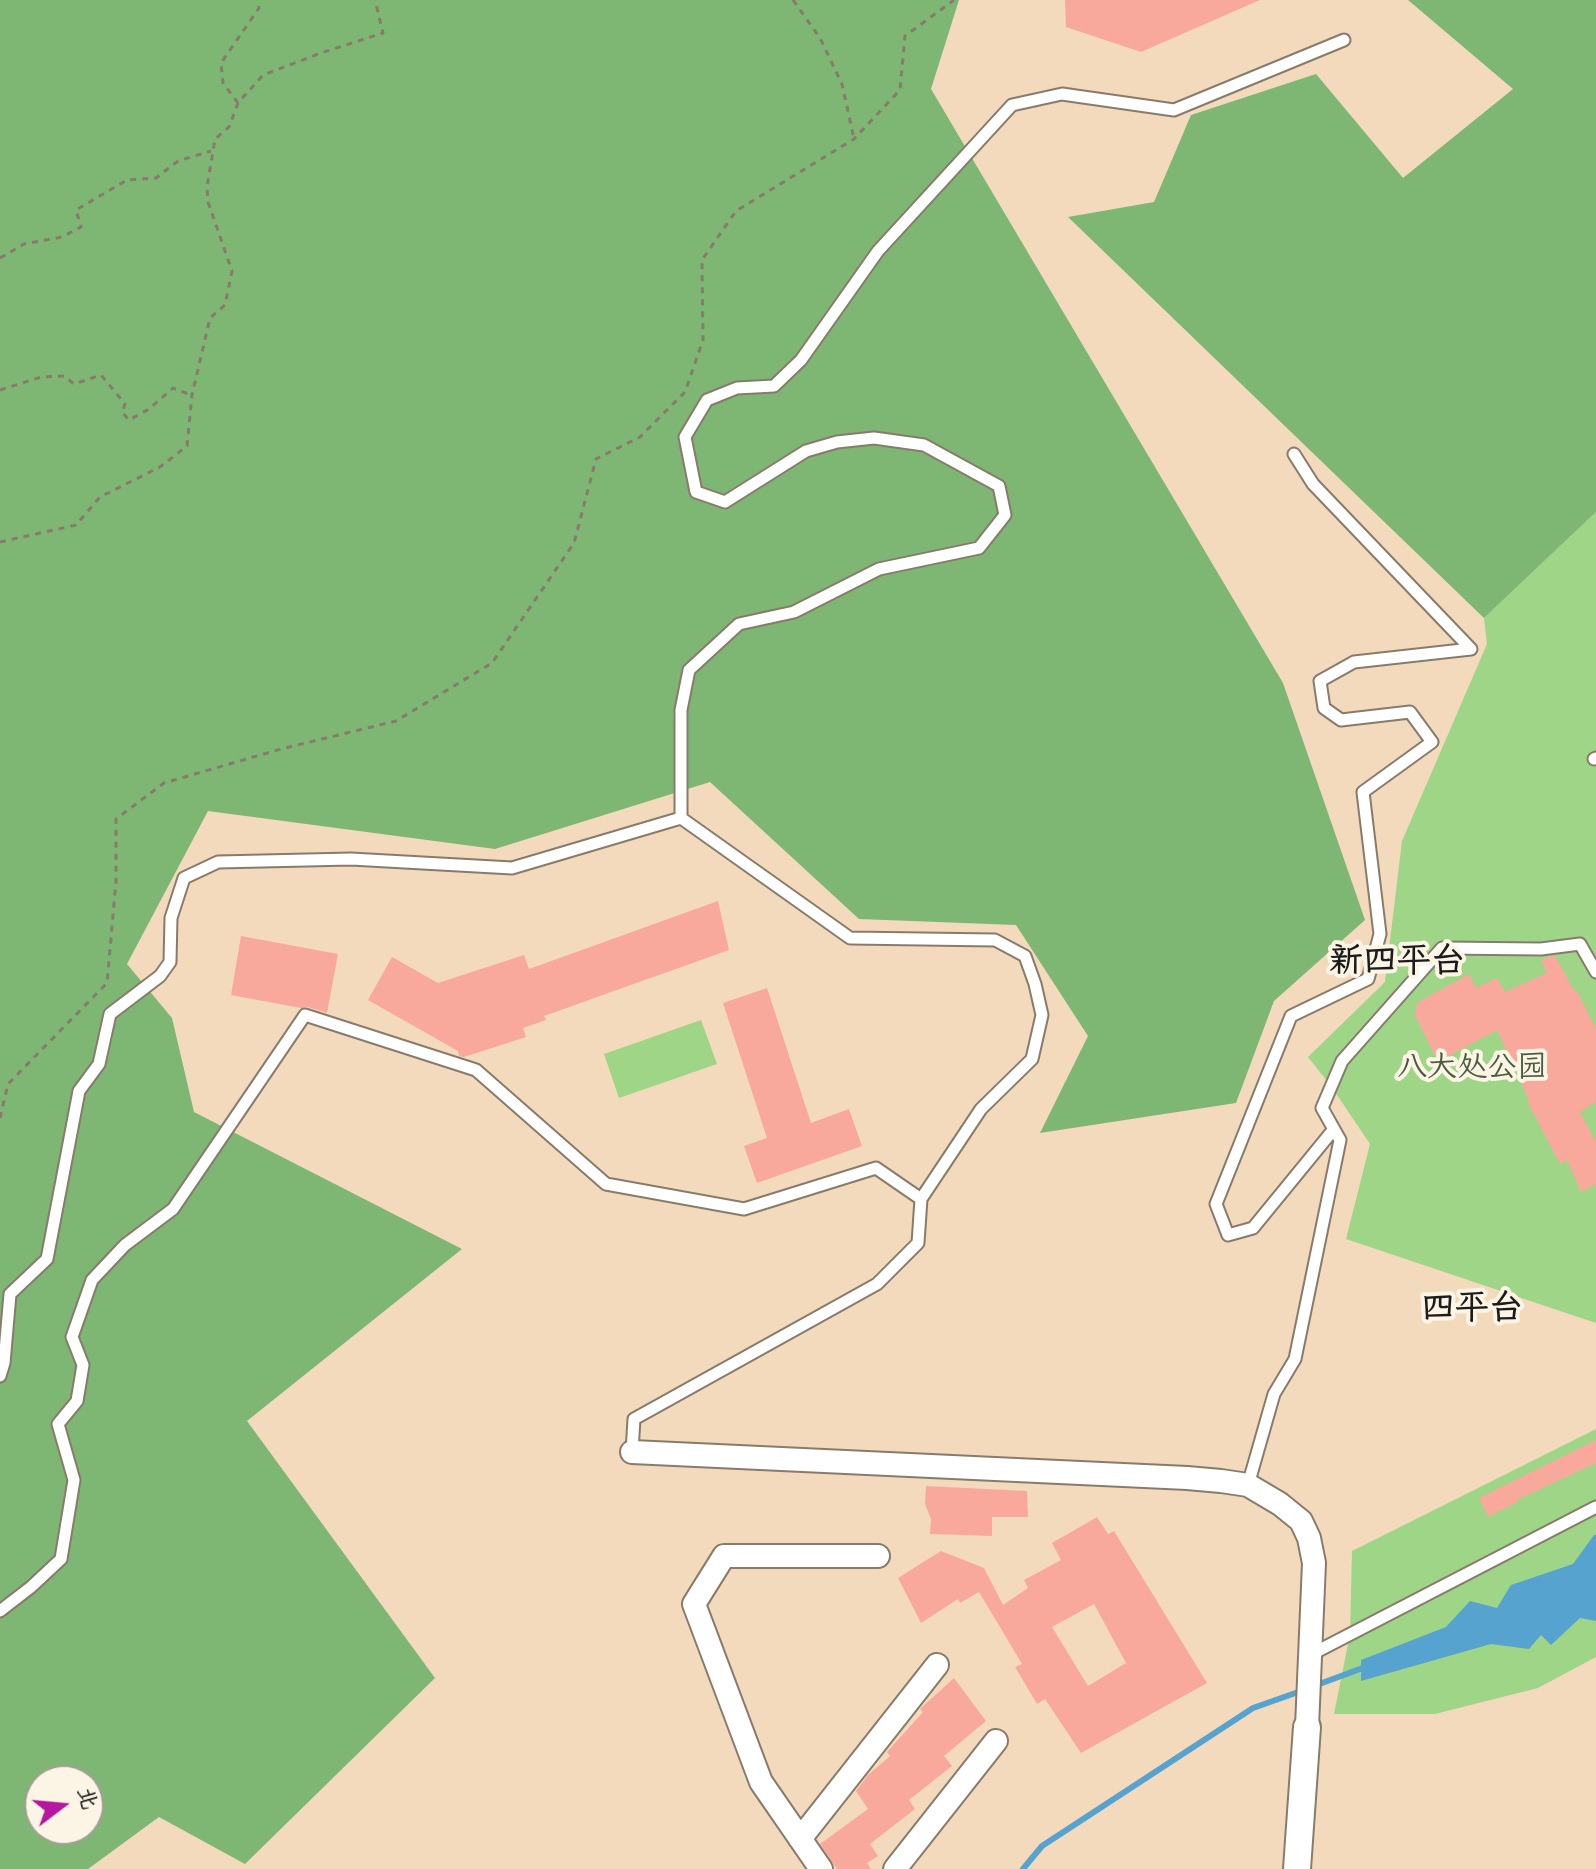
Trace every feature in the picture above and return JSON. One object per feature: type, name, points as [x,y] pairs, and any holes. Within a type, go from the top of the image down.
[{"type":"street","points":[[632,1452],[1187,1478],[1248,1485],[1280,1504],[1301,1521],[1309,1538],[1314,1563],[1297,1869]]},
{"type":"street","points":[[821,1869],[761,1782],[694,1604],[724,1556],[878,1556]]},
{"type":"street","points":[[800,1839],[937,1665]]},
{"type":"street","points":[[895,1869],[996,1741]]},
{"type":"lane","points":[[681,818],[681,710],[689,670],[739,624],[794,612],[879,569],[979,548],[1005,515],[999,486],[924,445],[874,438],[837,442],[806,451],[725,502],[696,492],[685,437],[707,400],[737,388],[774,386],[801,360],[878,251],[1012,105],[1062,94],[1174,110],[1344,40]]},
{"type":"lane","points":[[1294,454],[1313,484],[1471,649],[1354,662],[1320,681],[1324,708],[1341,720],[1410,712],[1432,742],[1363,792],[1380,934],[1368,979],[1291,1016],[1216,1204],[1228,1235],[1253,1228],[1334,1129]]},
{"type":"lane","points":[[632,1452],[634,1419],[877,1284],[918,1243],[921,1199],[981,1109],[1032,1059],[1042,1015],[1025,956],[995,940],[850,938],[681,818]]},
{"type":"lane","points":[[0,1376],[10,1294],[47,1259],[79,1091],[99,1064],[110,1014],[160,976],[170,962],[171,918],[184,878],[218,862],[351,859],[512,868],[681,818]]},
{"type":"lane","points":[[1248,1485],[1274,1394],[1295,1359],[1340,1140],[1322,1108],[1342,1061],[1442,948],[1541,949],[1580,944],[1596,972]]},
{"type":"lane","points":[[0,1611],[61,1559],[74,1480],[58,1424],[77,1401],[83,1365],[72,1337],[92,1280],[125,1245],[173,1209],[305,1015],[476,1070],[606,1184],[744,1209],[876,1168],[921,1199]]},
{"type":"lane","points":[[1310,1655],[1596,1507]]},
{"type":"path","points":[[238,103],[223,83],[221,63],[259,8],[257,0]]},
{"type":"path","points":[[0,542],[76,525],[100,497],[160,467],[187,446],[192,395],[210,318],[225,305],[232,271],[208,202],[207,187],[215,139],[229,127],[238,103],[263,75],[383,33],[375,0]]},
{"type":"path","points":[[793,0],[820,38],[842,84],[854,139]]},
{"type":"path","points":[[0,1118],[8,1084],[107,983],[116,881],[116,819],[164,783],[281,749],[396,721],[492,663],[574,543],[596,459],[640,437],[685,392],[703,340],[702,260],[736,211],[854,139],[900,90],[905,36],[954,0]]},
{"type":"path","points":[[0,258],[24,244],[62,237],[81,227],[76,210],[127,180],[156,178],[178,161],[213,151]]},
{"type":"path","points":[[0,390],[41,377],[64,376],[74,384],[101,375],[125,404],[122,412],[129,420],[149,409],[173,388],[192,395]]},
{"type":"green space","points":[[0,0],[959,0],[931,89],[1283,683],[1365,920],[1274,1001],[1236,1103],[1040,1133],[1088,1036],[1016,925],[859,919],[710,782],[495,849],[208,811],[127,964],[172,1018],[194,1112],[462,1249],[247,1421],[435,1678],[245,1864],[159,1817],[88,1869],[0,1869]]},
{"type":"green space","points":[[1408,0],[1596,0],[1596,512],[1484,618],[1068,217],[1154,202],[1191,115],[1316,74],[1403,178],[1513,89]]},
{"type":"green space","name":"八大处公园","points":[[1596,512],[1596,1323],[1346,1239],[1370,1144],[1308,1057],[1385,982],[1402,841],[1487,644],[1484,618]]},
{"type":"green space","points":[[701,1020],[717,1064],[619,1098],[604,1054]]},
{"type":"green space","points":[[1596,1429],[1596,1657],[1538,1688],[1435,1714],[1334,1714],[1350,1634],[1352,1551]]},
{"type":"water","points":[[1594,1535],[1596,1621],[1580,1618],[1551,1645],[1541,1635],[1529,1649],[1491,1644],[1361,1681],[1361,1660],[1446,1627],[1470,1601],[1497,1608],[1511,1585],[1573,1564]]},
{"type":"building","points":[[1065,0],[1260,0],[1141,52],[1066,27]]},
{"type":"building","points":[[718,901],[729,950],[544,1016],[546,1020],[523,1028],[526,1037],[464,1057],[368,1000],[392,957],[438,983],[524,955],[529,969]]},
{"type":"building","points":[[241,936],[338,954],[327,1013],[231,995]]},
{"type":"building","points":[[1555,956],[1596,1029],[1596,1102],[1580,1112],[1596,1142],[1596,1184],[1581,1192],[1567,1160],[1560,1164],[1527,1101],[1497,1030],[1438,1062],[1415,1015],[1417,1003],[1469,974],[1476,988],[1497,978],[1505,992],[1547,973],[1541,961]]},
{"type":"building","points":[[767,988],[811,1123],[849,1109],[862,1146],[757,1183],[744,1146],[767,1138],[723,1003]]},
{"type":"building","points":[[1596,1440],[1596,1463],[1488,1517],[1479,1498]]},
{"type":"building","points":[[926,1486],[1027,1491],[1028,1517],[992,1517],[992,1536],[930,1534],[931,1519],[925,1504]]},
{"type":"building","points":[[1097,1517],[1108,1534],[1114,1531],[1207,1683],[1081,1753],[1045,1699],[1037,1704],[1015,1667],[1022,1664],[979,1592],[960,1603],[958,1599],[921,1623],[898,1578],[941,1551],[984,1568],[1003,1605],[1028,1588],[1024,1580],[1061,1560],[1052,1543]],"holes":[[[1094,1604],[1126,1663],[1088,1686],[1052,1627]]]},
{"type":"building","points":[[954,1678],[986,1721],[944,1756],[952,1766],[909,1800],[915,1809],[870,1844],[878,1856],[867,1863],[871,1869],[837,1869],[820,1844],[868,1809],[856,1791],[868,1775],[890,1756],[887,1752],[923,1712],[920,1709]]},
{"type":"waterway","points":[[1314,1686],[1368,1666]]},
{"type":"waterway","points":[[1023,1869],[1042,1846],[1253,1708],[1304,1690]]},
{"type":"district","name":"新四平台","points":[[1397,966]]},
{"type":"district","name":"四平台","points":[[1472,1313]]}]
